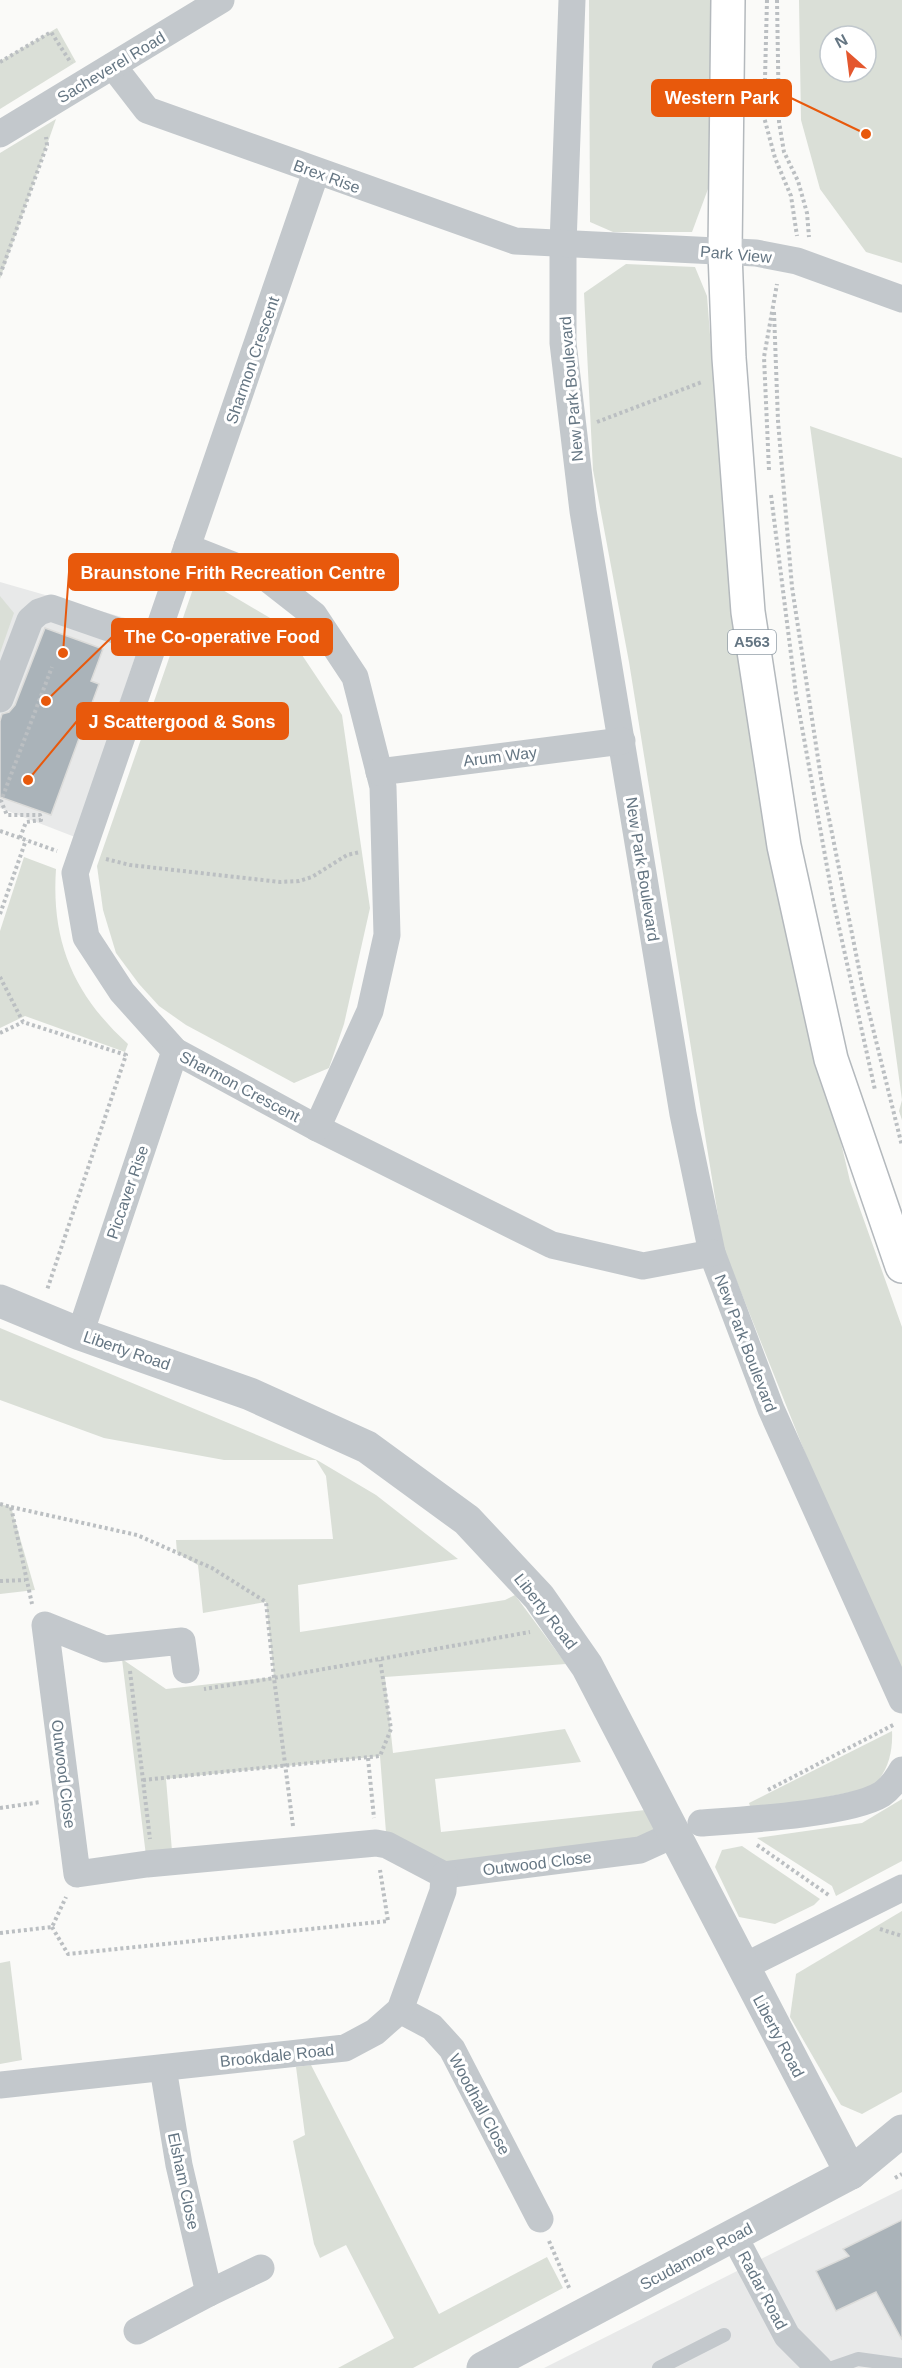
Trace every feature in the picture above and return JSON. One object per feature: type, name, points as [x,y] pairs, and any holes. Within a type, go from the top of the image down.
[{"type":"highway","name":"A563","points":[[728,0],[725,252],[729,358],[748,612],[784,846],[831,1059],[902,1266]]},
{"type":"street","name":"Sacheverel Road","points":[[0,134],[221,0]]},
{"type":"street","name":"New Park Boulevard","points":[[572,0],[563,244],[563,343],[583,511],[683,1114],[712,1253],[771,1409],[902,1700]]},
{"type":"street","name":"Brex Rise","points":[[113,66],[147,110],[515,241],[563,244]]},
{"type":"street","name":"Sharmon Crescent","points":[[316,172],[75,873],[86,937],[122,992],[175,1051],[317,1128],[552,1245],[643,1266],[712,1253]]},
{"type":"street","name":"Park View","points":[[563,244],[756,253],[803,264],[902,299]]},
{"type":"street","name":"Sharmon Crescent","points":[[188,547],[268,579],[314,615],[355,677],[383,787],[387,935],[370,1011],[317,1128]]},
{"type":"street","points":[[0,699],[30,620],[44,609],[51,608],[155,644]]},
{"type":"street","name":"Arum Way","points":[[379,771],[622,741]]},
{"type":"street","name":"Piccaver Rise","points":[[80,1334],[175,1051]]},
{"type":"street","name":"Liberty Road","points":[[0,1301],[80,1334],[250,1394],[367,1447],[467,1520],[539,1597],[555,1619],[587,1666],[688,1829],[743,1967],[851,2173]]},
{"type":"street","points":[[45,1625],[105,1648],[182,1641],[186,1670]]},
{"type":"street","name":"Outwood Close","points":[[45,1625],[77,1874]]},
{"type":"street","points":[[688,1829],[853,1806],[882,1794],[897,1780],[902,1770]]},
{"type":"street","name":"Outwood Close","points":[[444,1875],[640,1850],[688,1829]]},
{"type":"street","points":[[77,1874],[153,1864],[376,1843],[387,1845],[444,1875]]},
{"type":"street","name":"Brookdale Road","points":[[0,2085],[345,2048],[375,2032],[400,2010],[443,1891],[444,1875]]},
{"type":"street","points":[[743,1967],[902,1888]]},
{"type":"street","name":"Woodhall Close","points":[[400,2010],[432,2027],[452,2049],[540,2218]]},
{"type":"street","name":"Elsham Close","points":[[163,2068],[179,2165],[209,2293]]},
{"type":"street","name":"Scudamore Road","points":[[500,2364],[581,2317],[851,2173],[902,2131]]},
{"type":"street","name":"Radar Road","points":[[735,2236],[787,2336],[819,2368]]},
{"type":"street","points":[[137,2331],[261,2268]]},
{"type":"lane","points":[[659,2368],[724,2335]]},
{"type":"lane","points":[[832,2368],[858,2359],[902,2365]]},
{"type":"path","points":[[767,0],[764,117],[774,158],[793,205],[803,264]]},
{"type":"path","points":[[770,475],[764,357],[776,285],[803,264],[807,213],[798,182],[784,152],[779,122],[777,0]]},
{"type":"path","points":[[0,62],[51,32],[84,84]]},
{"type":"path","points":[[0,275],[47,145],[42,109]]},
{"type":"path","points":[[774,305],[778,421],[792,588],[819,766],[862,984],[902,1146]]},
{"type":"path","points":[[574,431],[704,382],[702,362],[729,358],[764,357]]},
{"type":"path","points":[[770,486],[796,694],[833,900],[876,1092]]},
{"type":"path","points":[[20,838],[26,822],[41,820],[40,815],[7,815],[1,801],[52,667]]},
{"type":"path","points":[[0,831],[81,856],[130,865],[280,882],[312,877],[347,855],[383,849]]},
{"type":"path","points":[[0,914],[26,840]]},
{"type":"path","points":[[0,977],[23,1022]]},
{"type":"path","points":[[0,1033],[23,1022],[126,1055],[37,1316]]},
{"type":"path","points":[[0,1504],[137,1535],[212,1568],[266,1602],[296,1850]]},
{"type":"path","points":[[11,1507],[25,1580],[33,1608],[45,1625]]},
{"type":"path","points":[[0,1581],[25,1580]]},
{"type":"path","points":[[186,1670],[186,1692],[523,1635],[555,1619]]},
{"type":"path","points":[[131,1646],[130,1672],[153,1864]]},
{"type":"path","points":[[143,1780],[380,1756],[391,1729],[380,1660]]},
{"type":"path","points":[[762,1793],[902,1720]]},
{"type":"path","points":[[52,1927],[68,1954],[388,1921],[376,1843],[369,1758]]},
{"type":"path","points":[[0,1808],[67,1798]]},
{"type":"path","points":[[748,1839],[828,1892],[843,1917]]},
{"type":"path","points":[[52,1927],[77,1874]]},
{"type":"path","points":[[0,1933],[52,1927]]},
{"type":"path","points":[[540,2218],[581,2317]]},
{"type":"shaded area","points":[[589,0],[723,0],[708,189],[692,232],[613,232],[590,222]]},
{"type":"shaded area","points":[[799,0],[902,0],[902,263],[866,252],[820,189],[801,120]]},
{"type":"shaded area","points":[[57,28],[76,62],[0,109],[0,61]]},
{"type":"shaded area","points":[[56,119],[0,279],[0,153]]},
{"type":"shaded area","points":[[626,264],[695,267],[707,296],[729,577],[781,888],[850,1181],[902,1327],[902,1675],[835,1528],[723,1247],[629,662],[593,470],[584,293]]},
{"type":"shaded area","points":[[810,426],[902,458],[902,1100]]},
{"type":"shaded area","points":[[0,582],[146,624],[75,837],[0,808]]},
{"type":"shaded area","points":[[216,586],[282,625],[342,715],[370,908],[344,1024],[329,1068],[294,1083],[186,1025],[159,1006],[116,953],[103,910],[97,866],[193,589]]},
{"type":"shaded area","points":[[0,596],[14,613],[0,653]]},
{"type":"shaded area","points":[[24,857],[56,869],[55,895],[58,920],[62,944],[70,966],[93,1006],[128,1044],[125,1052],[25,1016],[0,1028],[0,931]]},
{"type":"shaded area","points":[[902,1100],[902,1120],[899,1111]]},
{"type":"shaded area","points":[[0,1328],[317,1460],[376,1495],[458,1559],[298,1585],[300,1632],[505,1600],[515,1595],[566,1664],[385,1677],[393,1753],[565,1729],[581,1762],[435,1779],[441,1832],[655,1809],[675,1834],[444,1875],[387,1845],[380,1756],[166,1779],[173,1863],[147,1864],[122,1659],[166,1689],[274,1677],[266,1602],[203,1613],[198,1565],[177,1553],[176,1540],[333,1539],[326,1476],[316,1460],[224,1460],[104,1438],[0,1400]]},
{"type":"shaded area","points":[[0,1504],[11,1507],[35,1590],[0,1594]]},
{"type":"shaded area","points":[[892,1731],[892,1747],[888,1762],[882,1776],[871,1788],[752,1812],[749,1803]]},
{"type":"shaded area","points":[[902,1799],[902,1861],[836,1896],[832,1886],[757,1838],[862,1823]]},
{"type":"shaded area","points":[[742,1846],[820,1899],[814,1905],[775,1924],[739,1917],[715,1867],[722,1850]]},
{"type":"shaded area","points":[[902,1911],[902,2092],[862,2114],[841,2105],[790,2017],[796,1974]]},
{"type":"shaded area","points":[[10,1961],[22,2060],[0,2064],[0,1963]]},
{"type":"shaded area","points":[[311,2065],[439,2314],[547,2257],[563,2288],[413,2368],[338,2368],[394,2338],[346,2245],[320,2258],[314,2244],[293,2141],[305,2135],[296,2067]]},
{"type":"shaded area","points":[[902,2189],[902,2368],[544,2368],[795,2242]]},
{"type":"building","points":[[45,628],[103,649],[91,681],[99,684],[51,815],[0,797],[0,721],[2,714],[9,712],[15,705]]},
{"type":"building","points":[[902,2220],[902,2340],[876,2292],[836,2311],[816,2271],[849,2256],[843,2249]]},
{"type":"place","name":"Western Park","points":[[866,134]]},
{"type":"place","name":"Braunstone Frith Recreation Centre","points":[[63,653]]},
{"type":"place","name":"The Co-operative Food","points":[[46,701]]},
{"type":"place","name":"J Scattergood & Sons","points":[[28,780]]}]
